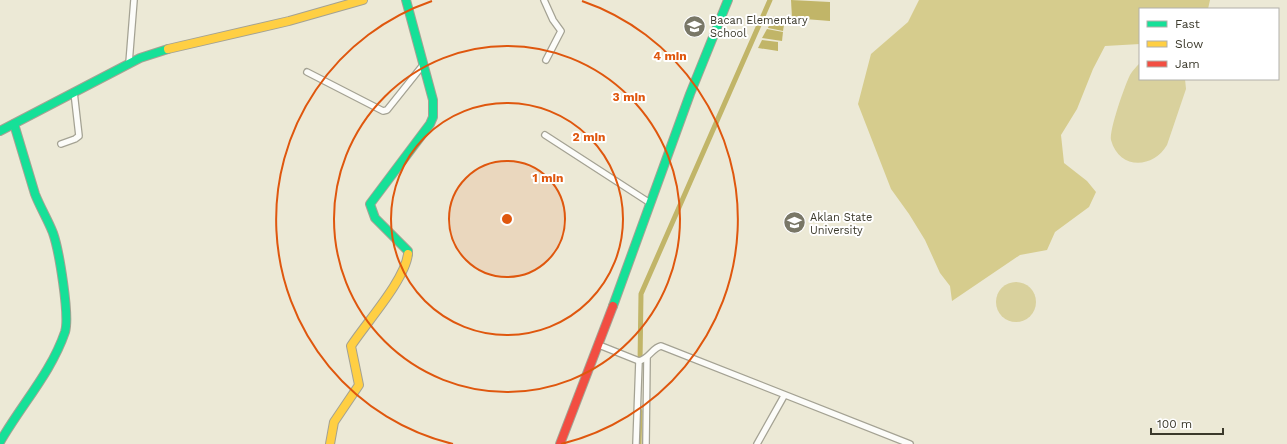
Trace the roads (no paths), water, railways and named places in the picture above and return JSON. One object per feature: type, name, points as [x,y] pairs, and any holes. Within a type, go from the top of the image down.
[{"type":"street","points":[[129,63],[134,0]]},
{"type":"street","points":[[0,131],[129,63],[178,46],[289,21],[363,0]]},
{"type":"street","points":[[330,444],[334,422],[359,384],[351,346],[402,272],[409,259],[408,251],[374,218],[370,204],[430,124],[432,117],[433,100],[406,0]]},
{"type":"street","points":[[544,0],[553,20],[561,31],[546,60]]},
{"type":"street","points":[[560,444],[600,345],[690,94],[728,0]]},
{"type":"street","points":[[307,72],[383,112],[387,110],[423,65]]},
{"type":"street","points":[[61,144],[75,140],[79,136],[74,92]]},
{"type":"street","points":[[0,442],[10,424],[49,368],[64,331],[66,318],[58,251],[54,233],[36,196],[14,124]]},
{"type":"street","points":[[545,135],[650,203]]},
{"type":"street","points":[[600,345],[642,360]]},
{"type":"street","points":[[636,444],[642,360],[657,347],[661,346],[784,396],[910,444]]},
{"type":"street","points":[[642,360],[646,444]]},
{"type":"street","points":[[757,444],[784,396]]},
{"type":"waterway","points":[[640,363],[641,294],[770,0]]},
{"type":"waterway","points":[[639,444],[640,411]]},
{"type":"place","name":"Bacan Elementary School","points":[[694,26]]},
{"type":"place","name":"Aklan State University","points":[[795,223]]}]
